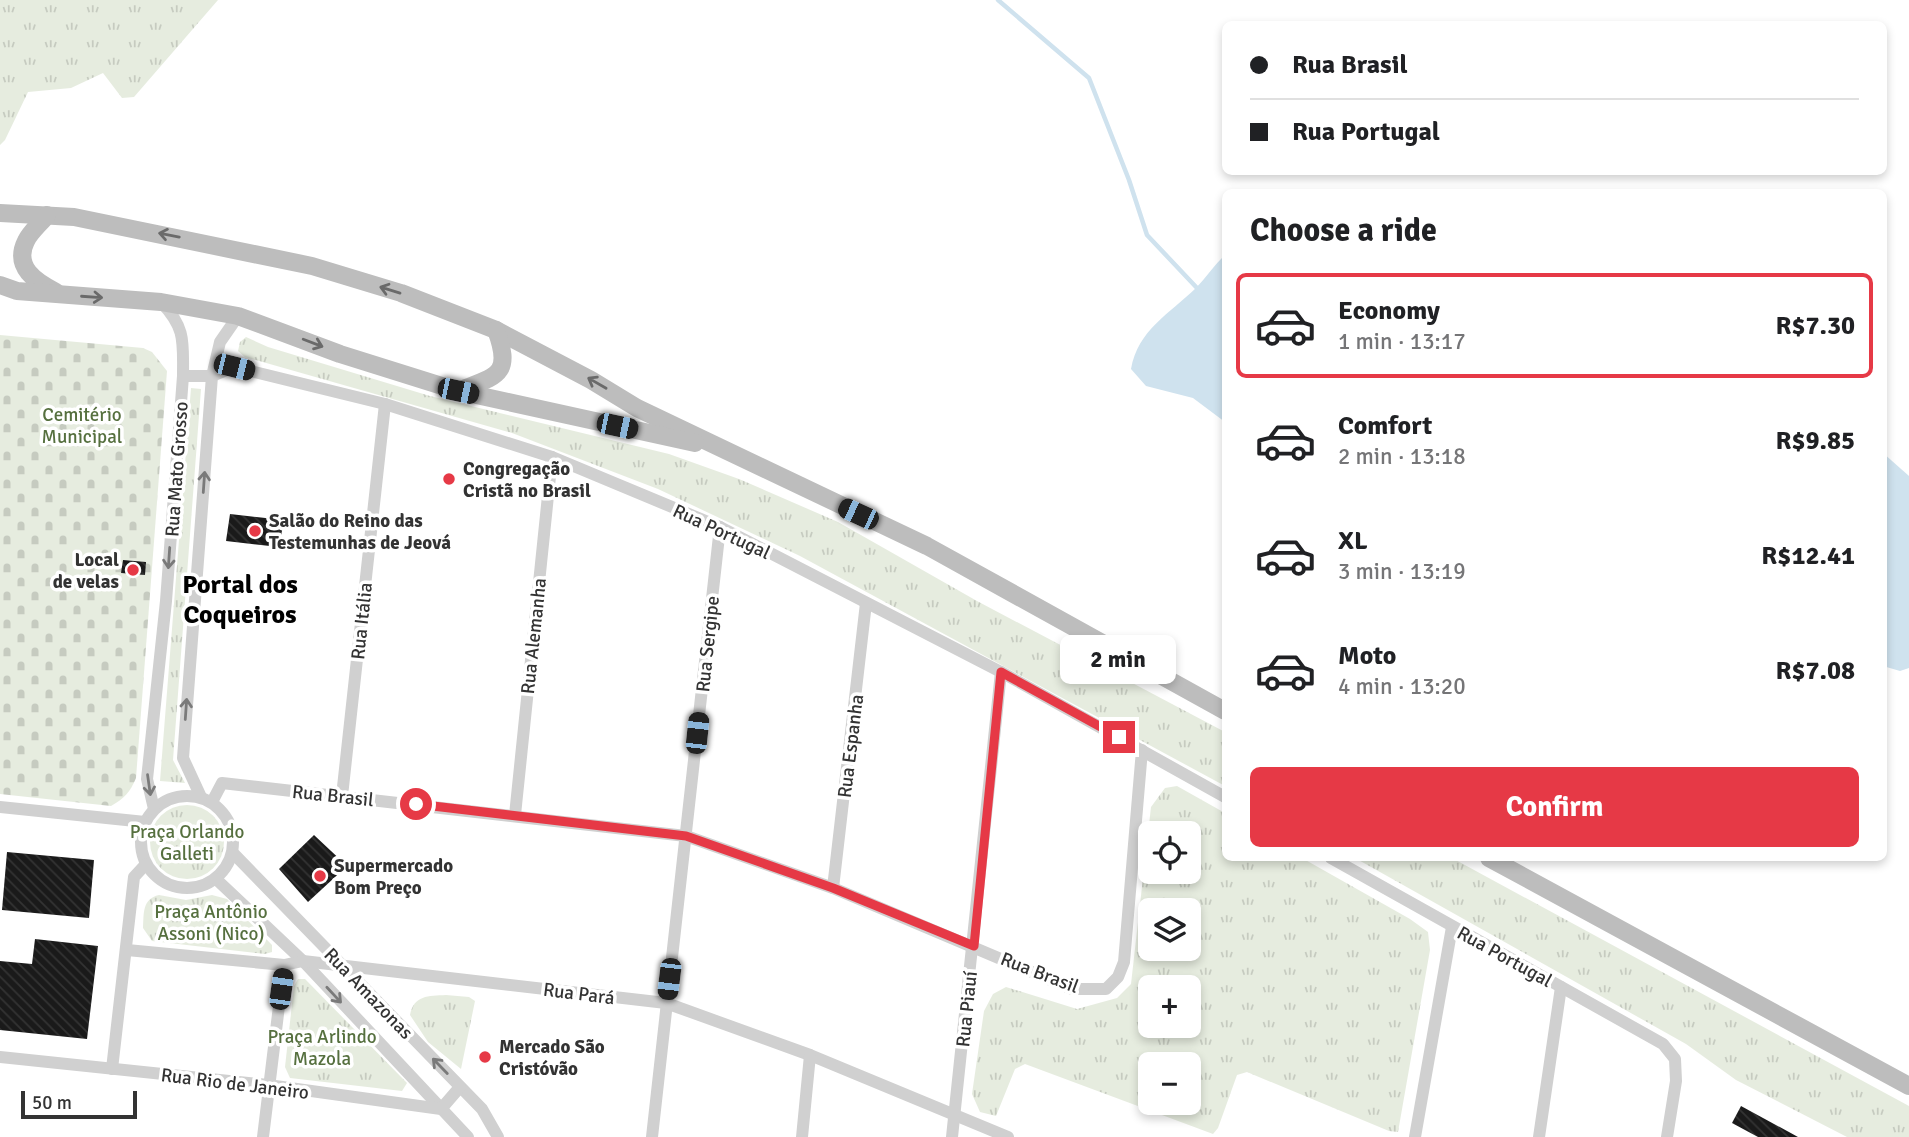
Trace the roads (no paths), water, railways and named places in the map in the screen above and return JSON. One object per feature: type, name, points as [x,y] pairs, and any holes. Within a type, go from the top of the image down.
[{"type":"main road","points":[[0,214],[74,217],[312,266],[401,293],[496,330],[638,408],[926,546],[1222,709]]},
{"type":"main road","points":[[47,215],[26,240],[22,255],[25,268],[35,281],[61,294]]},
{"type":"main road","points":[[0,285],[18,291],[161,302],[239,316],[340,354],[458,391],[722,449]]},
{"type":"main road","points":[[458,391],[500,372],[503,362],[502,348],[496,330]]},
{"type":"main road","points":[[1495,861],[1909,1086]]},
{"type":"street","name":"Rua Mato Grosso","points":[[154,809],[147,779],[166,601],[183,376],[183,340],[176,317],[161,302]]},
{"type":"street","points":[[207,800],[176,796],[154,809],[145,822],[141,850],[146,864],[165,883],[178,887],[204,885],[224,871],[233,853],[234,841],[228,819],[207,800],[183,758],[212,376],[219,342],[239,316]]},
{"type":"street","name":"Rua Portugal","points":[[183,376],[212,376],[234,367],[385,404],[552,457],[720,527],[1001,672],[1222,795]]},
{"type":"street","name":"Rua Itália","points":[[342,796],[385,404]]},
{"type":"street","name":"Rua Alemanha","points":[[514,815],[552,457]]},
{"type":"street","name":"Rua Sergipe","points":[[652,1137],[720,527]]},
{"type":"street","name":"Rua Espanha","points":[[833,888],[866,603]]},
{"type":"street","name":"Rua Piauí","points":[[952,1137],[1001,672]]},
{"type":"street","name":"Rua Brasil","points":[[207,800],[222,783],[686,836],[833,888],[1072,989],[1107,989],[1118,977],[1124,962],[1142,750]]},
{"type":"street","points":[[0,807],[145,822]]},
{"type":"street","name":"Rua Amazonas","points":[[233,853],[482,1109],[498,1137]]},
{"type":"street","name":"Rua Portugal","points":[[1336,861],[1663,1044],[1675,1059],[1676,1081],[1667,1137]]},
{"type":"street","points":[[112,1069],[134,877],[146,864]]},
{"type":"street","name":"Rua Amazonas","points":[[216,878],[303,961],[468,1137]]},
{"type":"street","points":[[1415,1137],[1452,927]]},
{"type":"street","name":"Rua Pará","points":[[127,950],[284,965],[303,961],[666,1003],[810,1055],[1008,1137]]},
{"type":"street","points":[[263,1137],[284,965]]},
{"type":"street","points":[[1539,1137],[1561,987]]},
{"type":"street","points":[[802,1137],[810,1055]]},
{"type":"street","name":"Rua Rio de Janeiro","points":[[0,1057],[268,1085],[441,1109]]},
{"type":"street","points":[[441,1109],[460,1087]]},
{"type":"water","points":[[1222,258],[1222,420],[1193,398],[1146,386],[1131,369],[1140,344],[1148,333],[1196,288]]},
{"type":"water","points":[[1887,457],[1909,476],[1909,668],[1900,671],[1887,667]]},
{"type":"waterway","points":[[998,0],[1089,78],[1129,180],[1147,235],[1197,288],[1200,288]]},
{"type":"place","name":"Congregação Cristã no Brasil","points":[[449,479]]},
{"type":"place","name":"Salão do Reino das Testemunhas de Jeová","points":[[255,531]]},
{"type":"place","name":"Local de velas","points":[[133,570]]},
{"type":"place","name":"Supermercado Bom Preço","points":[[320,876]]},
{"type":"place","name":"Mercado São Cristóvão","points":[[485,1057]]},
{"type":"district","name":"Portal dos Coqueiros","points":[[240,599]]},
{"type":"park label","name":"Cemitério Municipal","points":[[82,425]]},
{"type":"park label","name":"Praça Orlando Galleti","points":[[187,842]]},
{"type":"park label","name":"Praça Antônio Assoni (Nico)","points":[[211,922]]},
{"type":"park label","name":"Praça Arlindo Mazola","points":[[322,1047]]}]
